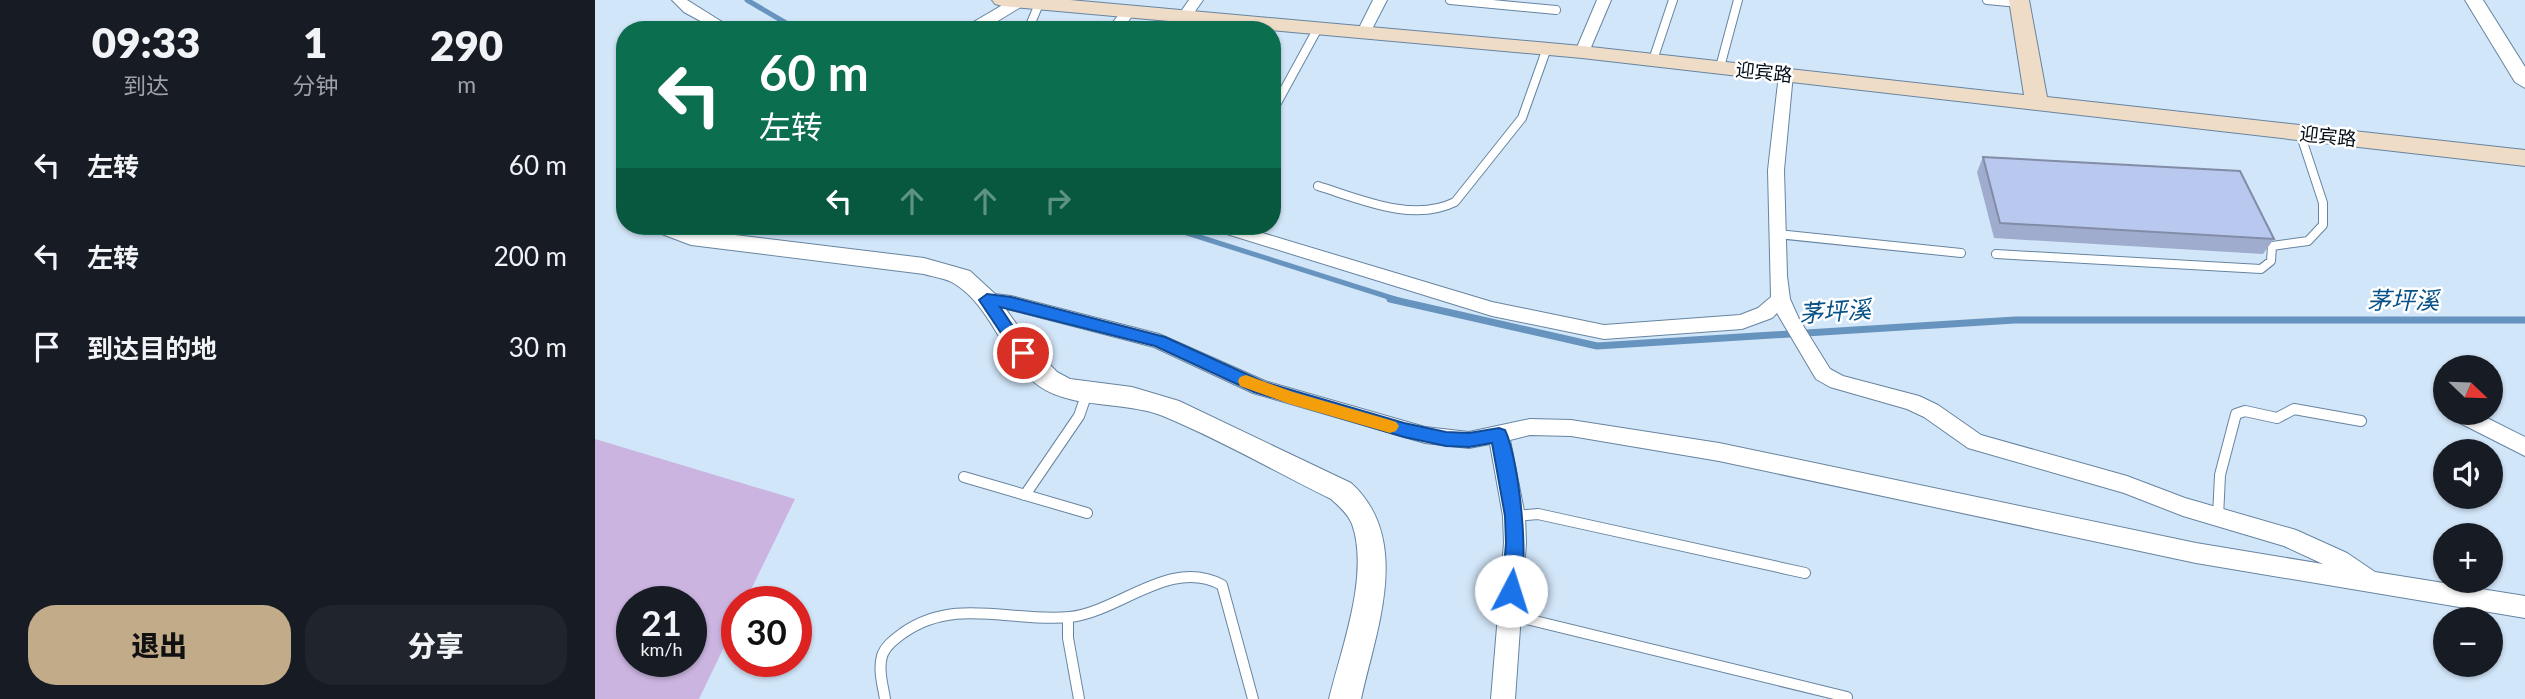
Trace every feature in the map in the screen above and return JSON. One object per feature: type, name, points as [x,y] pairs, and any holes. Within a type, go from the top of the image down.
[{"type":"main road","points":[[2019,1],[2037,103]]},
{"type":"main road","name":"迎宾路","points":[[1021,2],[1128,12],[1190,8],[1230,21]]},
{"type":"main road","name":"迎宾路","points":[[1281,27],[1547,48],[2525,158]]},
{"type":"street","points":[[679,0],[711,21]]},
{"type":"street","points":[[1364,32],[1380,0]]},
{"type":"street","points":[[1582,52],[1604,0]]},
{"type":"street","points":[[2474,0],[2525,82]]},
{"type":"street","points":[[986,21],[1021,2]]},
{"type":"street","points":[[1121,21],[1128,12]]},
{"type":"street","points":[[1786,74],[1776,170],[1781,299],[1790,321],[1823,373],[1837,382],[1912,402],[1931,411],[1975,442],[2127,485],[2183,507],[2313,546],[2370,582]]},
{"type":"street","points":[[686,235],[923,265],[961,277],[987,300],[1034,367],[1048,379],[1066,388],[1087,393],[1132,397],[1170,408],[1327,482],[1353,501],[1367,526],[1371,574],[1345,699]]},
{"type":"street","points":[[1248,235],[1492,309],[1604,332],[1742,322],[1765,313],[1781,299]]},
{"type":"street","points":[[987,300],[1011,303],[1159,341],[1260,387],[1404,430],[1446,439],[1469,440],[1530,427],[1551,426],[1705,449],[2137,542],[2525,607]]},
{"type":"street","points":[[2482,425],[2525,447]]},
{"type":"street","points":[[1499,435],[1514,516],[1515,543],[1503,699]]},
{"type":"lane","points":[[1450,0],[1556,10]]},
{"type":"lane","points":[[1654,60],[1673,0]]},
{"type":"lane","points":[[1720,67],[1738,0]]},
{"type":"lane","points":[[1987,0],[2019,1]]},
{"type":"lane","points":[[1021,2],[1026,21]]},
{"type":"lane","points":[[1281,96],[1318,28]]},
{"type":"lane","points":[[1318,186],[1388,206],[1432,212],[1446,210],[1522,118],[1547,48]]},
{"type":"lane","points":[[1996,254],[2262,269],[2271,261],[2271,246],[2308,241],[2323,225],[2323,203],[2300,133]]},
{"type":"lane","points":[[1777,234],[1961,253]]},
{"type":"lane","points":[[1025,495],[1079,416],[1087,393]]},
{"type":"lane","points":[[2218,517],[2220,475],[2236,414],[2240,411],[2277,418],[2289,411],[2301,410],[2361,421]]},
{"type":"lane","points":[[964,477],[1087,513]]},
{"type":"lane","points":[[1514,516],[1538,514],[1805,573]]},
{"type":"lane","points":[[885,699],[881,659],[892,642],[913,625],[933,617],[980,609],[1067,618],[1105,608],[1173,579],[1202,574],[1214,578],[1222,585],[1251,681],[1253,699]]},
{"type":"lane","points":[[1509,615],[1847,697]]},
{"type":"lane","points":[[1067,618],[1079,699]]},
{"type":"shaded area","points":[[595,439],[795,499],[753,586],[721,586],[721,653],[699,699],[595,699]]},
{"type":"building","points":[[1983,157],[2240,171],[2274,239],[2000,223]]},
{"type":"waterway","name":"茅坪溪","points":[[747,0],[783,21]]},
{"type":"waterway","name":"茅坪溪","points":[[1193,235],[1398,300]]},
{"type":"waterway","name":"茅坪溪","points":[[1390,299],[1597,346],[2015,320],[2525,320]]},
{"type":"slow traffic","points":[[1246,381],[1290,398],[1390,426]]},
{"type":"route","points":[[1023,353],[987,300],[1011,303],[1159,341],[1290,398],[1404,430],[1446,439],[1469,440],[1499,435],[1514,516],[1511,591]]}]
